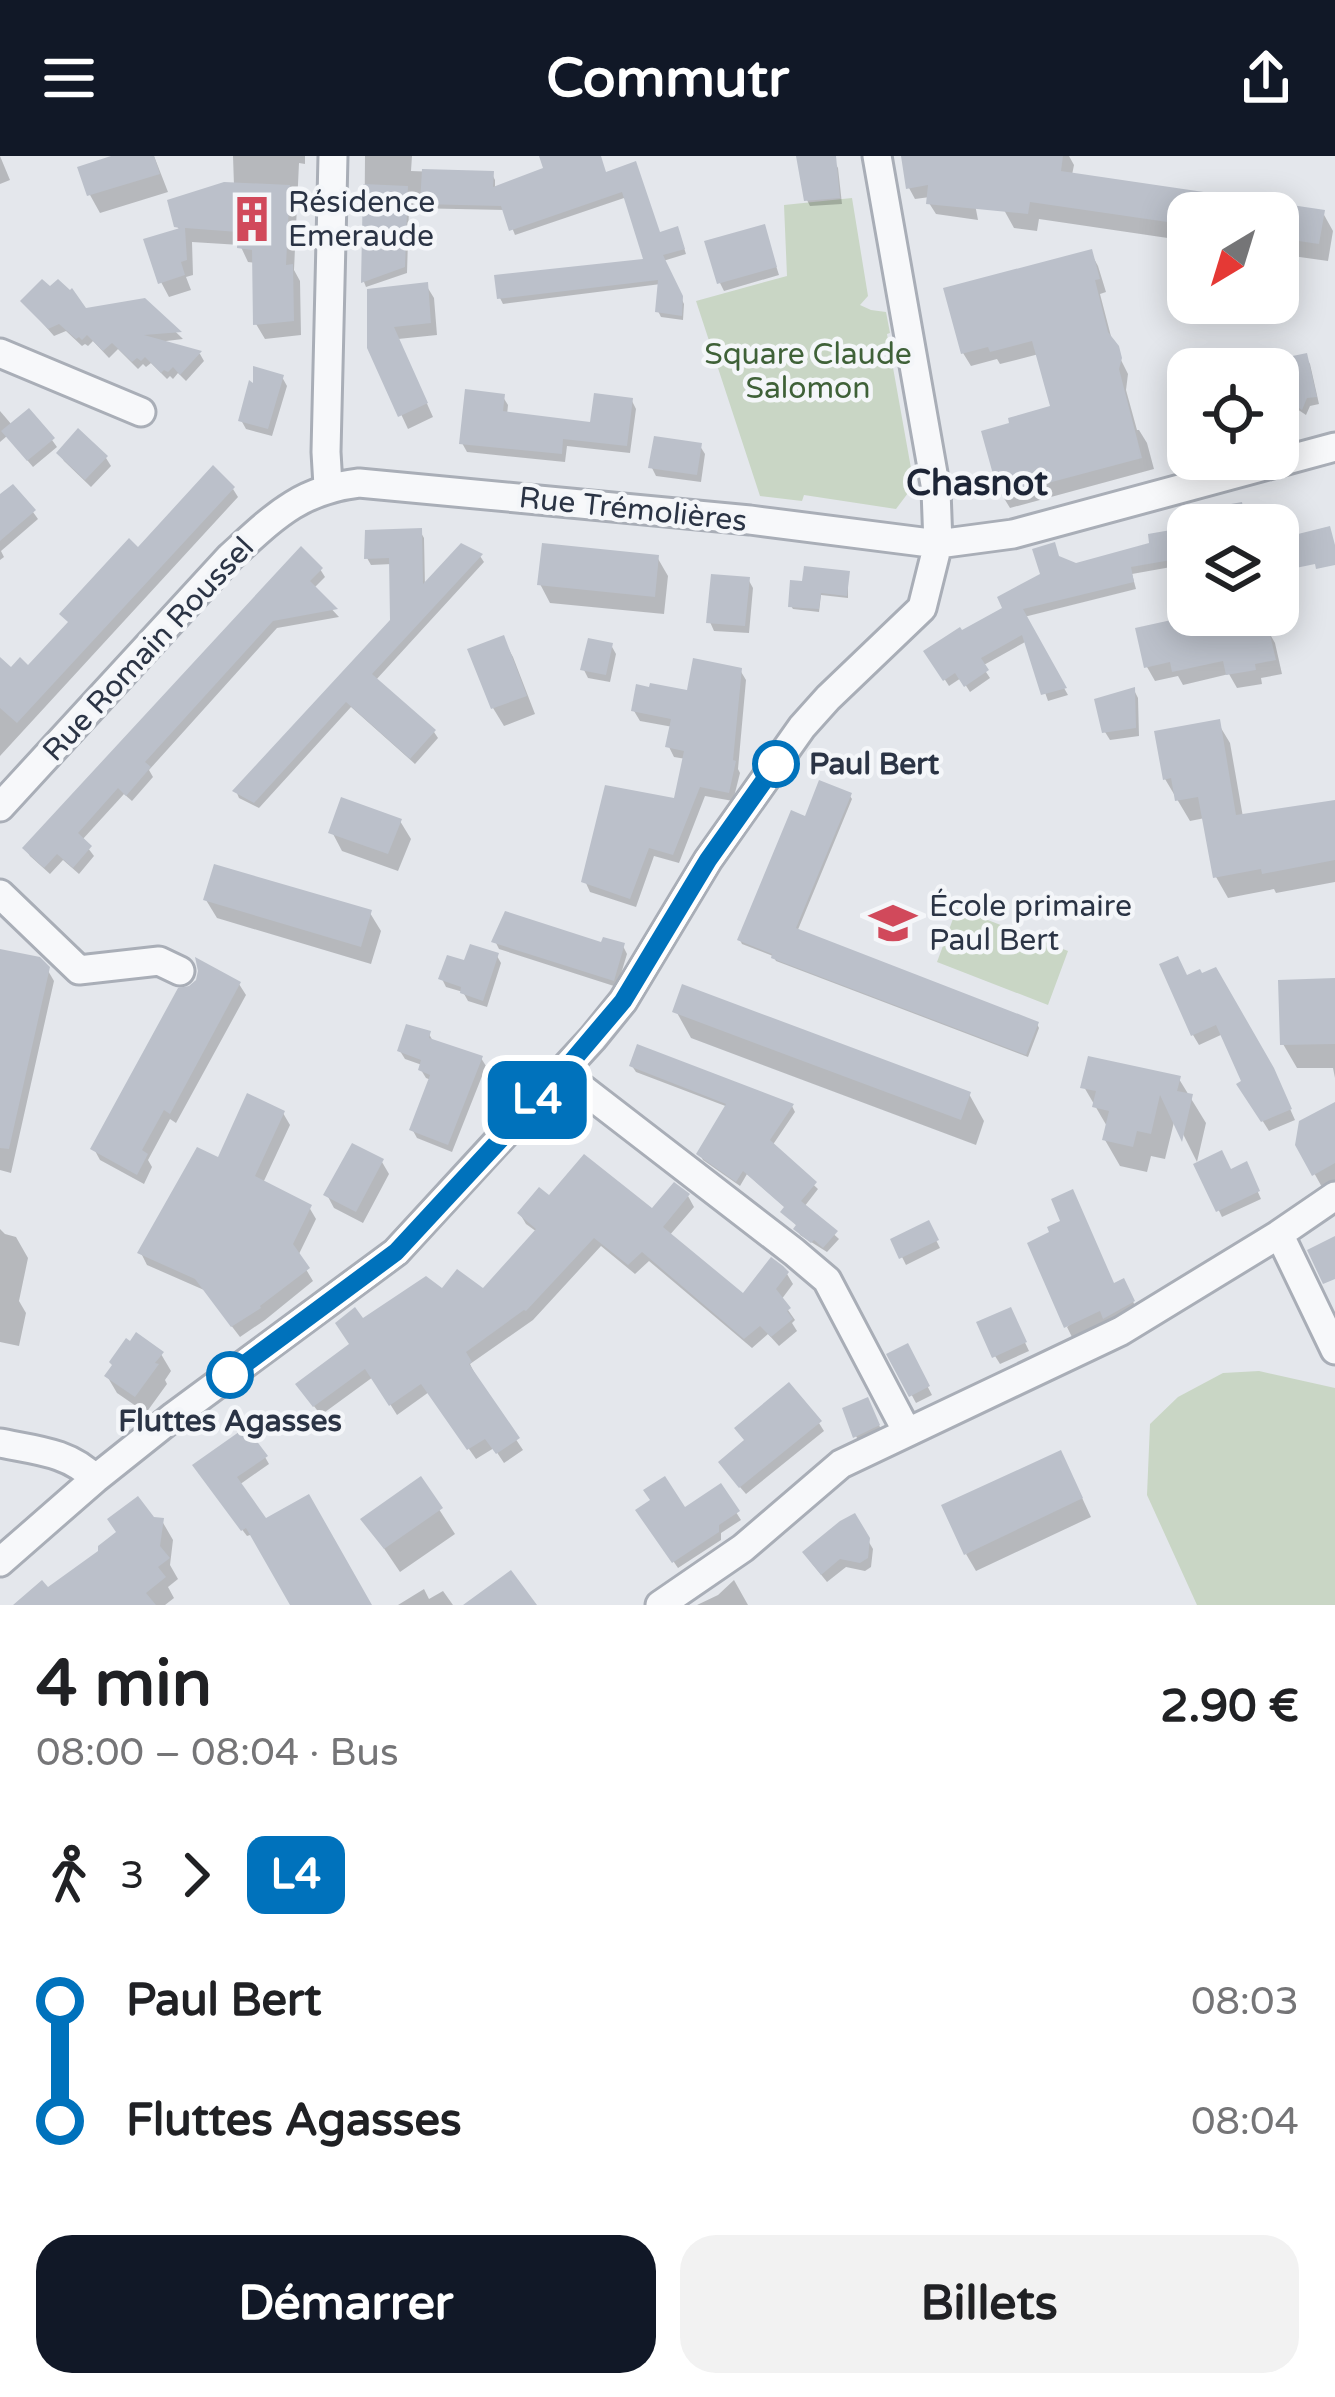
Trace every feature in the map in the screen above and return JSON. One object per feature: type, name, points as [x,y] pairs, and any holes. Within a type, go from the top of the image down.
[{"type":"street","points":[[328,487],[333,156]]},
{"type":"street","points":[[0,1562],[174,1416],[396,1252],[623,1001],[708,860],[802,727],[922,608],[938,544],[936,490],[878,156]]},
{"type":"street","points":[[0,352],[141,412]]},
{"type":"street","name":"Rue Trémolières","points":[[328,487],[359,482],[750,520],[938,544],[1013,534],[1335,447]]},
{"type":"street","name":"Rue Romain Roussel","points":[[0,807],[230,557],[270,520],[328,487]]},
{"type":"street","points":[[0,894],[79,970],[159,961],[180,971]]},
{"type":"street","points":[[562,1073],[827,1280],[907,1432]]},
{"type":"street","points":[[660,1605],[743,1548],[842,1464],[1121,1331],[1335,1196]]},
{"type":"street","points":[[1278,1235],[1335,1350]]},
{"type":"street","points":[[0,1443],[64,1457],[95,1479]]},
{"type":"green space","name":"Square Claude Salomon","points":[[852,198],[868,296],[860,305],[886,312],[914,485],[896,509],[804,495],[802,501],[760,496],[696,301],[787,276],[784,205]]},
{"type":"green space","points":[[957,908],[1068,951],[1048,1005],[937,962]]},
{"type":"green space","points":[[1259,1371],[1335,1388],[1335,1605],[1197,1605],[1147,1495],[1150,1424],[1178,1397],[1223,1373]]},
{"type":"building","points":[[111,156],[154,156],[160,174],[87,196],[77,167]]},
{"type":"building","points":[[539,156],[601,156],[606,172],[636,161],[660,232],[678,226],[685,249],[663,255],[683,296],[682,316],[655,312],[658,280],[497,299],[494,275],[643,259],[622,192],[509,231],[501,206],[420,204],[422,169],[494,171],[493,187],[543,168]]},
{"type":"building","points":[[796,156],[836,156],[840,198],[804,201]]},
{"type":"building","points":[[901,156],[1063,156],[1061,171],[1204,192],[1167,192],[1167,222],[1030,202],[1028,214],[926,204],[928,185],[906,189]]},
{"type":"building","points":[[224,182],[290,185],[286,265],[293,264],[294,321],[253,325],[252,250],[237,248],[238,232],[185,228],[187,260],[181,262],[185,275],[158,284],[143,239],[180,228],[174,227],[167,200]]},
{"type":"building","points":[[363,184],[408,186],[405,267],[361,283]]},
{"type":"building","points":[[1299,206],[1325,210],[1319,244],[1299,241]]},
{"type":"building","points":[[765,224],[777,267],[717,284],[704,241]]},
{"type":"building","points":[[1092,249],[1100,279],[1095,280],[1108,332],[1119,346],[1119,369],[1142,458],[999,496],[981,431],[1050,406],[1032,341],[961,354],[943,288]]},
{"type":"building","points":[[42,279],[50,286],[58,279],[72,288],[86,308],[145,298],[182,332],[144,335],[202,351],[180,375],[173,367],[161,373],[145,357],[132,362],[112,343],[103,351],[87,335],[76,339],[59,324],[48,329],[20,301]]},
{"type":"building","points":[[428,282],[431,323],[394,327],[428,403],[398,417],[367,348],[367,289]]},
{"type":"building","points":[[1307,353],[1317,397],[1307,398],[1302,410],[1299,408],[1299,355]]},
{"type":"building","points":[[253,366],[284,375],[268,429],[238,421],[249,380],[253,383]]},
{"type":"building","points":[[465,389],[505,394],[503,411],[590,422],[594,393],[633,398],[627,446],[563,439],[562,454],[459,444]]},
{"type":"building","points":[[29,408],[55,438],[27,461],[1,431]]},
{"type":"building","points":[[78,428],[108,456],[85,480],[56,453]]},
{"type":"building","points":[[654,436],[702,443],[697,475],[648,468]]},
{"type":"building","points":[[213,465],[235,487],[17,723],[0,708],[0,657],[11,667],[20,657],[28,665],[68,622],[59,614],[129,538],[138,547]]},
{"type":"building","points":[[13,484],[36,510],[0,541],[0,494]]},
{"type":"building","points":[[1330,526],[1335,565],[1299,567],[1299,534]]},
{"type":"building","points":[[422,528],[423,584],[461,543],[483,554],[372,674],[436,730],[410,759],[346,702],[254,803],[232,791],[390,620],[389,558],[364,559],[365,530]]},
{"type":"building","points":[[1167,531],[1167,561],[1131,567],[1134,582],[1023,609],[1067,688],[1041,695],[1022,635],[981,658],[989,670],[964,687],[955,673],[943,681],[923,651],[1002,608],[997,597],[1040,574],[1032,549],[1055,542],[1059,556],[1076,563],[1149,543],[1148,534]]},
{"type":"building","points":[[542,543],[659,555],[655,597],[537,585]]},
{"type":"building","points":[[301,546],[323,568],[310,581],[338,609],[273,621],[145,762],[151,767],[126,796],[118,788],[78,833],[92,846],[73,868],[57,854],[44,868],[22,848]]},
{"type":"building","points":[[804,566],[850,571],[847,596],[821,593],[819,609],[788,607],[790,580],[802,581]]},
{"type":"building","points":[[711,574],[750,577],[745,626],[706,623]]},
{"type":"building","points":[[1167,621],[1167,636],[1270,636],[1276,660],[1255,664],[1256,670],[1226,675],[1223,661],[1172,672],[1170,662],[1144,668],[1135,628]]},
{"type":"building","points":[[504,635],[527,696],[491,709],[467,649]]},
{"type":"building","points":[[588,638],[613,643],[606,675],[580,670]]},
{"type":"building","points":[[693,658],[742,668],[736,761],[729,793],[700,787],[673,855],[649,848],[630,899],[581,882],[605,785],[674,798],[684,751],[665,747],[671,719],[631,711],[636,684],[687,690]]},
{"type":"building","points":[[1135,687],[1136,728],[1102,733],[1094,699]]},
{"type":"building","points":[[1220,719],[1236,815],[1335,800],[1335,860],[1213,878],[1198,797],[1175,801],[1171,778],[1163,780],[1154,731]]},
{"type":"building","points":[[819,780],[852,793],[796,928],[1039,1022],[1026,1055],[771,958],[772,954],[737,940],[791,810],[805,816]]},
{"type":"building","points":[[341,797],[402,819],[388,854],[328,833]]},
{"type":"building","points":[[214,864],[372,910],[361,947],[203,900]]},
{"type":"building","points":[[505,911],[601,942],[603,937],[625,943],[614,981],[491,942]]},
{"type":"building","points":[[470,944],[499,953],[483,1001],[438,979],[447,955],[464,960]]},
{"type":"building","points":[[0,949],[40,957],[50,967],[9,1149],[0,1148]]},
{"type":"building","points":[[1178,956],[1187,975],[1216,967],[1292,1109],[1261,1122],[1236,1084],[1241,1081],[1216,1025],[1191,1036],[1159,964]]},
{"type":"building","points":[[195,957],[241,982],[170,1114],[164,1110],[142,1150],[148,1154],[137,1175],[90,1149],[178,988],[196,980]]},
{"type":"building","points":[[1335,978],[1335,1044],[1280,1045],[1278,980]]},
{"type":"building","points":[[682,984],[971,1092],[961,1120],[672,1012]]},
{"type":"building","points":[[406,1024],[431,1031],[429,1038],[483,1056],[448,1145],[409,1130],[430,1075],[418,1070],[421,1060],[397,1051]]},
{"type":"building","points":[[637,1044],[794,1104],[770,1140],[817,1182],[801,1201],[838,1231],[823,1248],[793,1229],[796,1225],[780,1212],[784,1207],[743,1171],[736,1182],[696,1154],[726,1104],[629,1066]]},
{"type":"building","points":[[1088,1056],[1181,1076],[1177,1091],[1193,1094],[1182,1142],[1160,1095],[1151,1134],[1137,1131],[1133,1147],[1102,1140],[1109,1111],[1092,1107],[1096,1091],[1080,1088]]},
{"type":"building","points":[[247,1093],[285,1111],[255,1176],[312,1205],[293,1244],[310,1268],[231,1327],[195,1279],[137,1253],[197,1147],[218,1157]]},
{"type":"building","points":[[1335,1102],[1335,1163],[1312,1176],[1295,1145],[1299,1121]]},
{"type":"building","points":[[352,1143],[384,1159],[356,1212],[323,1195]]},
{"type":"building","points":[[1222,1150],[1231,1169],[1247,1161],[1260,1191],[1216,1212],[1193,1164]]},
{"type":"building","points":[[584,1154],[652,1208],[674,1182],[690,1194],[663,1227],[743,1293],[771,1257],[783,1266],[789,1272],[776,1289],[791,1308],[787,1311],[793,1319],[771,1337],[760,1326],[744,1339],[642,1252],[628,1265],[594,1238],[526,1311],[466,1352],[469,1364],[520,1438],[496,1454],[485,1439],[467,1450],[421,1384],[389,1406],[365,1369],[313,1407],[295,1384],[349,1344],[335,1323],[355,1307],[363,1318],[426,1276],[442,1288],[457,1269],[483,1288],[536,1229],[517,1213],[539,1187],[549,1195]]},
{"type":"building","points":[[1073,1189],[1114,1283],[1124,1278],[1135,1301],[1103,1319],[1100,1311],[1064,1328],[1027,1243],[1060,1221],[1051,1199]]},
{"type":"building","points":[[929,1220],[939,1240],[899,1259],[890,1239]]},
{"type":"building","points":[[1335,1236],[1335,1279],[1323,1284],[1307,1250]]},
{"type":"building","points":[[1011,1307],[1027,1342],[992,1358],[976,1322]]},
{"type":"building","points":[[136,1332],[164,1352],[135,1397],[104,1376],[126,1338],[130,1341]]},
{"type":"building","points":[[908,1343],[930,1386],[909,1397],[886,1354]]},
{"type":"building","points":[[789,1382],[822,1421],[739,1488],[718,1462],[744,1440],[734,1428]]},
{"type":"building","points":[[868,1397],[880,1425],[853,1438],[842,1408]]},
{"type":"building","points":[[246,1427],[268,1456],[237,1477],[266,1518],[309,1494],[372,1605],[290,1605],[246,1528],[241,1531],[192,1465]]},
{"type":"building","points":[[1061,1450],[1083,1498],[964,1555],[941,1505]]},
{"type":"building","points":[[421,1476],[443,1508],[384,1549],[360,1519]]},
{"type":"building","points":[[665,1476],[685,1507],[721,1483],[740,1511],[719,1525],[719,1532],[672,1563],[635,1510],[650,1500],[643,1490]]},
{"type":"building","points":[[138,1496],[154,1517],[164,1518],[160,1546],[170,1558],[158,1567],[166,1577],[146,1593],[156,1605],[13,1605],[42,1580],[48,1587],[98,1551],[116,1532],[107,1519]]},
{"type":"building","points":[[855,1513],[870,1538],[868,1558],[860,1563],[840,1559],[821,1575],[802,1552]]},
{"type":"building","points":[[511,1570],[537,1605],[463,1605]]},
{"type":"bus line","name":"L4","points":[[230,1375],[396,1252],[562,1073],[623,1001],[708,860],[776,764]]},
{"type":"place","name":"Résidence Emeraude","points":[[252,219]]},
{"type":"place","name":"Paul Bert","points":[[776,764]]},
{"type":"place","name":"École primaire Paul Bert","points":[[893,923]]},
{"type":"place","name":"Fluttes Agasses","points":[[230,1375]]},
{"type":"district","name":"Chasnot","points":[[977,482]]}]
